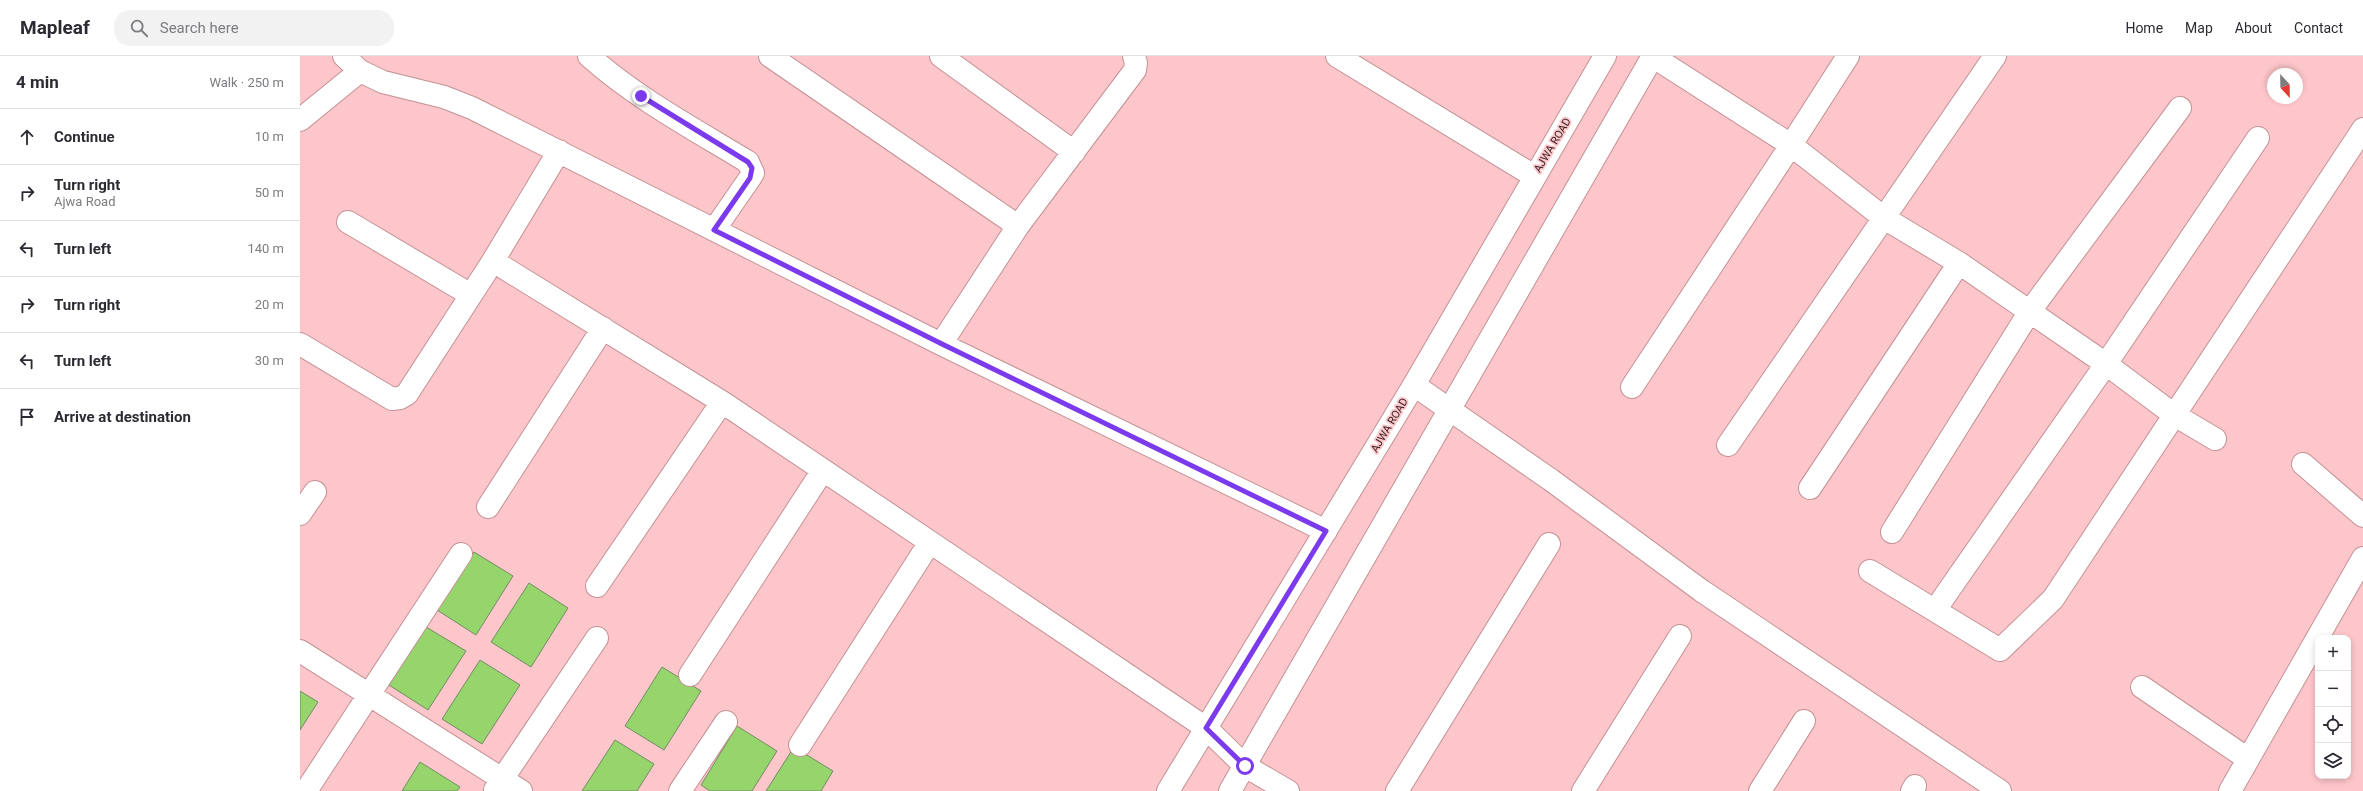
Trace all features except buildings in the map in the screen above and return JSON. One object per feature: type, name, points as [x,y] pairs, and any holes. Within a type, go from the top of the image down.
[{"type":"street","points":[[344,56],[360,71],[383,82],[444,97],[472,108],[942,344],[1326,531]]},
{"type":"street","points":[[589,56],[610,75],[635,92],[748,162],[753,172],[714,230]]},
{"type":"street","points":[[770,56],[1018,226]]},
{"type":"street","points":[[941,56],[1074,152]]},
{"type":"street","points":[[942,344],[1018,226],[1136,70],[1134,56]]},
{"type":"street","points":[[1337,56],[1534,176]]},
{"type":"street","name":"AJWA ROAD","points":[[1168,791],[1414,384],[1605,56]]},
{"type":"street","points":[[1230,791],[1451,410],[1653,56],[1791,146],[1884,218],[1959,263],[2106,364],[2173,414],[2215,438]]},
{"type":"street","points":[[1632,387],[1791,146],[1848,56]]},
{"type":"street","points":[[1728,445],[1995,56]]},
{"type":"street","points":[[300,120],[360,71]]},
{"type":"street","points":[[1892,532],[2030,311],[2180,108]]},
{"type":"street","points":[[1870,571],[2000,650],[2053,599],[2173,414],[2363,129]]},
{"type":"street","points":[[1942,600],[2106,364],[2258,138]]},
{"type":"street","points":[[300,344],[392,399],[400,398],[408,394],[493,261],[559,152]]},
{"type":"street","points":[[348,222],[471,295]]},
{"type":"street","points":[[493,261],[722,402],[1206,728],[1245,766],[1288,791]]},
{"type":"street","points":[[1810,488],[1959,263]]},
{"type":"street","points":[[488,507],[603,328]]},
{"type":"street","points":[[1414,384],[1702,591],[2000,791]]},
{"type":"street","points":[[597,586],[722,402]]},
{"type":"street","points":[[2303,464],[2363,516]]},
{"type":"street","points":[[690,675],[823,470]]},
{"type":"street","points":[[300,514],[315,492]]},
{"type":"street","points":[[800,745],[930,542]]},
{"type":"street","points":[[1397,791],[1549,544]]},
{"type":"street","points":[[306,791],[461,554]]},
{"type":"street","points":[[2230,791],[2363,558]]},
{"type":"street","points":[[1583,791],[1680,636]]},
{"type":"street","points":[[499,785],[597,638]]},
{"type":"street","points":[[300,652],[370,694],[499,785],[521,791]]},
{"type":"street","points":[[2142,687],[2248,759]]},
{"type":"street","points":[[1760,791],[1804,721]]},
{"type":"street","points":[[680,791],[726,722]]},
{"type":"route","points":[[641,96],[748,162],[752,168],[753,172],[750,178],[714,230],[942,344],[1326,531],[1206,728],[1245,766]]}]
